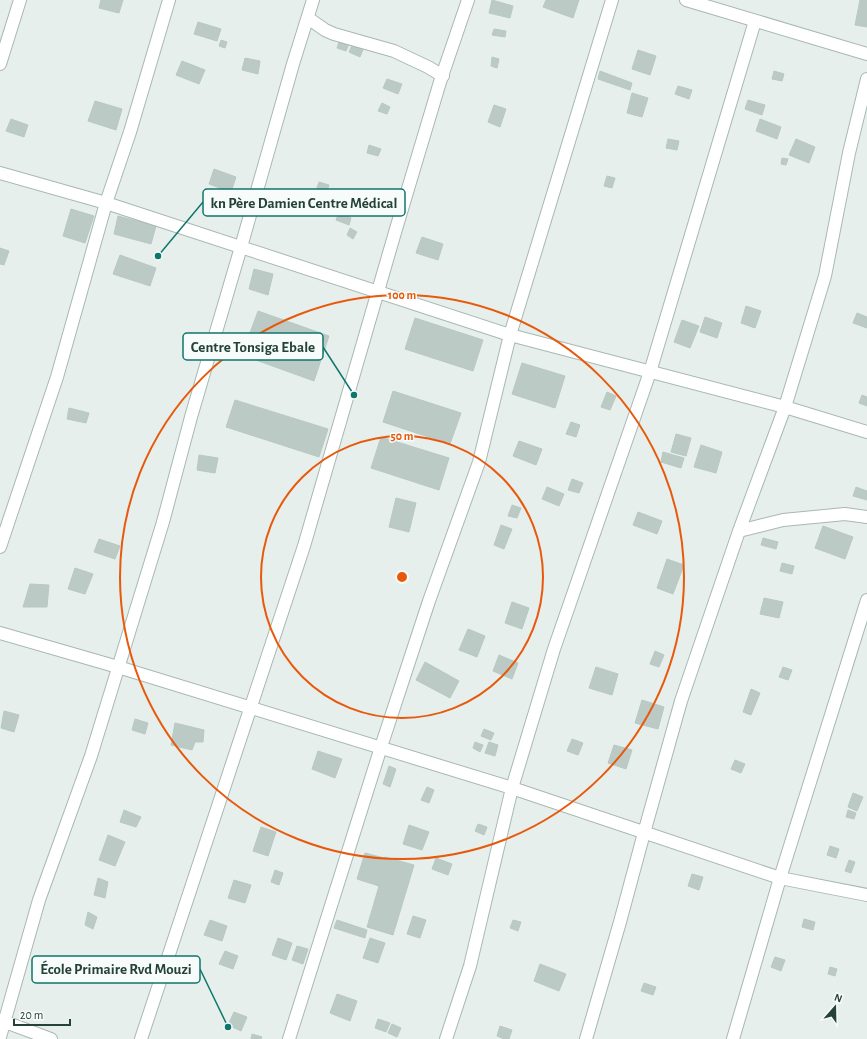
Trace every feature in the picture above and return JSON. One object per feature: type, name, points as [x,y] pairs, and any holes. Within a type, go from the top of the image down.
[{"type":"street","points":[[0,64],[20,0]]},
{"type":"street","points":[[0,547],[57,377],[106,203],[130,132],[169,0]]},
{"type":"street","points":[[0,1037],[2,1020],[39,900],[91,756],[163,522],[191,417],[313,0]]},
{"type":"street","points":[[141,1039],[304,546],[400,215],[468,0]]},
{"type":"street","points":[[289,1039],[381,747],[429,601],[479,462],[510,336],[612,0]]},
{"type":"street","points":[[686,0],[867,54]]},
{"type":"street","points":[[308,18],[325,30],[334,34],[394,51],[443,76]]},
{"type":"street","points":[[446,1039],[470,966],[512,788],[554,649],[650,372],[755,21]]},
{"type":"street","points":[[586,1039],[618,930],[681,701],[739,531],[785,407],[825,276],[849,153],[867,79]]},
{"type":"street","points":[[0,173],[106,203],[510,336],[785,407],[867,432]]},
{"type":"street","points":[[739,531],[783,520],[845,514],[867,517]]},
{"type":"street","points":[[733,1039],[780,878],[867,600]]},
{"type":"street","points":[[0,633],[251,707],[512,788],[780,878],[867,895]]},
{"type":"street","points":[[2,1020],[51,1039]]},
{"type":"building","points":[[101,0],[123,0],[119,13],[99,8]]},
{"type":"building","points":[[492,0],[513,6],[510,18],[489,13]]},
{"type":"building","points":[[546,0],[579,0],[573,18],[543,7]]},
{"type":"building","points":[[860,0],[867,0],[867,27],[855,25]]},
{"type":"building","points":[[198,22],[221,29],[217,41],[194,34]]},
{"type":"building","points":[[494,29],[506,31],[505,37],[492,35]]},
{"type":"building","points":[[340,39],[350,42],[346,51],[337,48]]},
{"type":"building","points":[[221,40],[227,42],[225,48],[219,46]]},
{"type":"building","points":[[353,43],[364,47],[360,57],[349,52]]},
{"type":"building","points":[[638,50],[656,56],[650,75],[632,69]]},
{"type":"building","points":[[492,57],[499,59],[497,68],[491,66]]},
{"type":"building","points":[[245,58],[260,61],[258,74],[242,70]]},
{"type":"building","points":[[182,61],[205,70],[199,84],[176,75]]},
{"type":"building","points":[[600,71],[632,83],[630,90],[598,79]]},
{"type":"building","points":[[774,71],[784,74],[782,81],[772,79]]},
{"type":"building","points":[[387,79],[402,84],[398,94],[383,88]]},
{"type":"building","points":[[678,86],[692,90],[689,99],[675,94]]},
{"type":"building","points":[[632,93],[648,98],[642,117],[627,113]]},
{"type":"building","points":[[748,100],[765,105],[762,115],[745,109]]},
{"type":"building","points":[[95,101],[122,109],[116,130],[88,121]]},
{"type":"building","points":[[382,103],[390,107],[387,114],[378,111]]},
{"type":"building","points":[[494,105],[506,109],[500,127],[488,122]]},
{"type":"building","points":[[11,119],[28,125],[24,137],[6,131]]},
{"type":"building","points":[[760,119],[781,127],[777,139],[756,131]]},
{"type":"building","points":[[668,139],[679,141],[677,150],[666,148]]},
{"type":"building","points":[[796,139],[815,147],[809,163],[789,155]]},
{"type":"building","points":[[369,145],[381,149],[378,156],[367,153]]},
{"type":"building","points":[[782,158],[788,159],[786,165],[781,164]]},
{"type":"building","points":[[214,169],[236,177],[231,192],[209,184]]},
{"type":"building","points":[[607,176],[615,178],[612,188],[604,186]]},
{"type":"building","points":[[319,182],[329,185],[324,202],[313,199]]},
{"type":"building","points":[[71,209],[94,216],[85,243],[63,236]]},
{"type":"building","points":[[339,213],[351,218],[349,225],[336,220]]},
{"type":"building","points":[[118,216],[156,226],[151,244],[114,234]]},
{"type":"building","points":[[350,228],[357,232],[353,239],[347,235]]},
{"type":"building","points":[[422,237],[443,244],[438,260],[416,253]]},
{"type":"building","points":[[0,248],[9,251],[4,265],[0,264]]},
{"type":"building","points":[[120,255],[156,268],[150,286],[113,274]]},
{"type":"building","points":[[254,269],[273,274],[268,295],[249,289]]},
{"type":"building","points":[[746,306],[761,311],[755,328],[741,323]]},
{"type":"building","points":[[258,311],[329,336],[314,381],[242,355]]},
{"type":"building","points":[[857,313],[867,317],[867,328],[853,323]]},
{"type":"building","points":[[705,317],[722,323],[717,338],[700,332]]},
{"type":"building","points":[[415,318],[483,340],[473,371],[405,349]]},
{"type":"building","points":[[682,320],[699,326],[690,348],[674,342]]},
{"type":"building","points":[[522,363],[565,376],[555,408],[512,394]]},
{"type":"building","points":[[393,391],[461,413],[450,444],[383,422]]},
{"type":"building","points":[[607,392],[616,396],[610,410],[601,407]]},
{"type":"building","points":[[862,395],[867,397],[867,406],[859,403]]},
{"type":"building","points":[[235,400],[328,429],[319,457],[226,427]]},
{"type":"building","points":[[69,408],[89,413],[86,423],[67,419]]},
{"type":"building","points":[[571,422],[580,425],[576,437],[566,434]]},
{"type":"building","points":[[676,434],[691,438],[686,456],[671,452]]},
{"type":"building","points":[[381,437],[449,458],[439,490],[371,468]]},
{"type":"building","points":[[519,441],[542,449],[536,465],[513,456]]},
{"type":"building","points":[[701,445],[722,452],[716,473],[694,467]]},
{"type":"building","points":[[663,452],[684,458],[681,468],[661,462]]},
{"type":"building","points":[[199,455],[218,458],[215,473],[197,470]]},
{"type":"building","points":[[572,479],[583,483],[579,493],[568,490]]},
{"type":"building","points":[[547,487],[564,494],[559,506],[542,499]]},
{"type":"building","points":[[856,487],[867,491],[867,500],[853,496]]},
{"type":"building","points":[[396,498],[416,503],[409,532],[389,527]]},
{"type":"building","points":[[512,505],[521,508],[517,518],[508,516]]},
{"type":"building","points":[[638,512],[662,521],[657,534],[633,525]]},
{"type":"building","points":[[501,525],[512,529],[504,549],[494,545]]},
{"type":"building","points":[[823,526],[853,537],[845,559],[815,548]]},
{"type":"building","points":[[763,538],[778,542],[776,549],[761,545]]},
{"type":"building","points":[[99,539],[120,546],[115,559],[94,552]]},
{"type":"building","points":[[667,559],[684,565],[673,594],[657,588]]},
{"type":"building","points":[[782,563],[794,566],[792,574],[780,571]]},
{"type":"building","points":[[75,568],[93,574],[85,594],[68,589]]},
{"type":"building","points":[[30,584],[49,585],[47,607],[23,607]]},
{"type":"building","points":[[764,598],[783,602],[779,618],[760,614]]},
{"type":"building","points":[[512,602],[529,608],[522,629],[505,623]]},
{"type":"building","points":[[468,629],[485,636],[477,657],[459,650]]},
{"type":"building","points":[[655,651],[664,655],[659,667],[650,664]]},
{"type":"building","points":[[499,655],[518,663],[512,679],[493,671]]},
{"type":"building","points":[[425,662],[459,681],[450,698],[416,680]]},
{"type":"building","points":[[596,667],[618,674],[612,695],[589,688]]},
{"type":"building","points":[[783,667],[792,670],[788,680],[779,677]]},
{"type":"building","points":[[751,689],[760,693],[751,715],[743,712]]},
{"type":"building","points":[[642,700],[664,707],[658,729],[635,723]]},
{"type":"building","points":[[4,711],[19,715],[14,732],[1,728]]},
{"type":"building","points":[[135,719],[148,723],[145,734],[132,730]]},
{"type":"building","points":[[175,723],[204,730],[203,742],[195,742],[192,750],[171,745]]},
{"type":"building","points":[[484,729],[494,733],[491,740],[481,736]]},
{"type":"building","points":[[572,739],[583,743],[578,755],[567,751]]},
{"type":"building","points":[[475,742],[483,745],[480,752],[473,748]]},
{"type":"building","points":[[489,742],[498,745],[495,756],[485,753]]},
{"type":"building","points":[[614,745],[632,750],[626,769],[608,763]]},
{"type":"building","points":[[318,751],[342,759],[335,778],[312,769]]},
{"type":"building","points":[[735,760],[745,764],[741,773],[731,769]]},
{"type":"building","points":[[389,766],[396,769],[390,787],[383,784]]},
{"type":"building","points":[[427,787],[434,790],[429,803],[421,800]]},
{"type":"building","points":[[853,793],[863,797],[857,811],[848,807]]},
{"type":"building","points":[[124,810],[141,817],[136,827],[120,822]]},
{"type":"building","points":[[848,810],[856,813],[854,819],[846,817]]},
{"type":"building","points":[[478,824],[487,827],[484,835],[475,831]]},
{"type":"building","points":[[409,825],[429,832],[422,850],[403,844]]},
{"type":"building","points":[[261,827],[276,832],[268,856],[253,851]]},
{"type":"building","points":[[108,835],[125,842],[115,866],[99,860]]},
{"type":"building","points":[[830,846],[839,849],[836,858],[827,855]]},
{"type":"building","points":[[365,853],[414,865],[393,935],[367,927],[379,886],[357,879]]},
{"type":"building","points":[[436,858],[452,864],[448,875],[432,869]]},
{"type":"building","points":[[849,860],[855,862],[851,873],[845,871]]},
{"type":"building","points":[[275,870],[283,873],[279,885],[271,882]]},
{"type":"building","points":[[692,874],[703,877],[699,890],[688,886]]},
{"type":"building","points":[[98,878],[108,882],[105,898],[94,895]]},
{"type":"building","points":[[234,880],[251,885],[245,903],[228,898]]},
{"type":"building","points":[[88,912],[97,917],[93,929],[85,925]]},
{"type":"building","points":[[413,916],[426,920],[420,938],[407,934]]},
{"type":"building","points":[[804,919],[815,922],[813,930],[802,927]]},
{"type":"building","points":[[210,920],[227,926],[222,941],[204,935]]},
{"type":"building","points":[[337,920],[367,930],[365,938],[334,928]]},
{"type":"building","points":[[513,920],[521,922],[518,931],[510,928]]},
{"type":"building","points":[[278,938],[292,943],[286,960],[272,955]]},
{"type":"building","points":[[370,938],[385,943],[378,963],[363,958]]},
{"type":"building","points":[[297,946],[308,949],[303,964],[292,960]]},
{"type":"building","points":[[225,951],[238,956],[233,969],[219,964]]},
{"type":"building","points":[[775,957],[785,960],[781,971],[771,967]]},
{"type":"building","points":[[540,964],[566,974],[559,991],[534,981]]},
{"type":"building","points":[[830,967],[837,969],[835,976],[828,974]]},
{"type":"building","points":[[644,983],[656,987],[653,995],[641,991]]},
{"type":"building","points":[[337,994],[357,1001],[350,1021],[330,1013]]},
{"type":"building","points":[[234,1012],[247,1017],[241,1031],[228,1025]]},
{"type":"building","points":[[378,1019],[390,1023],[386,1032],[375,1028]]},
{"type":"building","points":[[392,1024],[401,1028],[397,1037],[388,1033]]},
{"type":"building","points":[[500,1026],[512,1030],[509,1039],[504,1039],[497,1036]]},
{"type":"building","points":[[252,1034],[262,1037],[261,1039],[251,1039]]},
{"type":"place","name":"kn Père Damien Centre Médical","points":[[158,256]]},
{"type":"place","name":"Centre Tonsiga Ebale","points":[[354,395]]},
{"type":"place","name":"École Primaire Rvd Mouzi","points":[[228,1027]]}]
